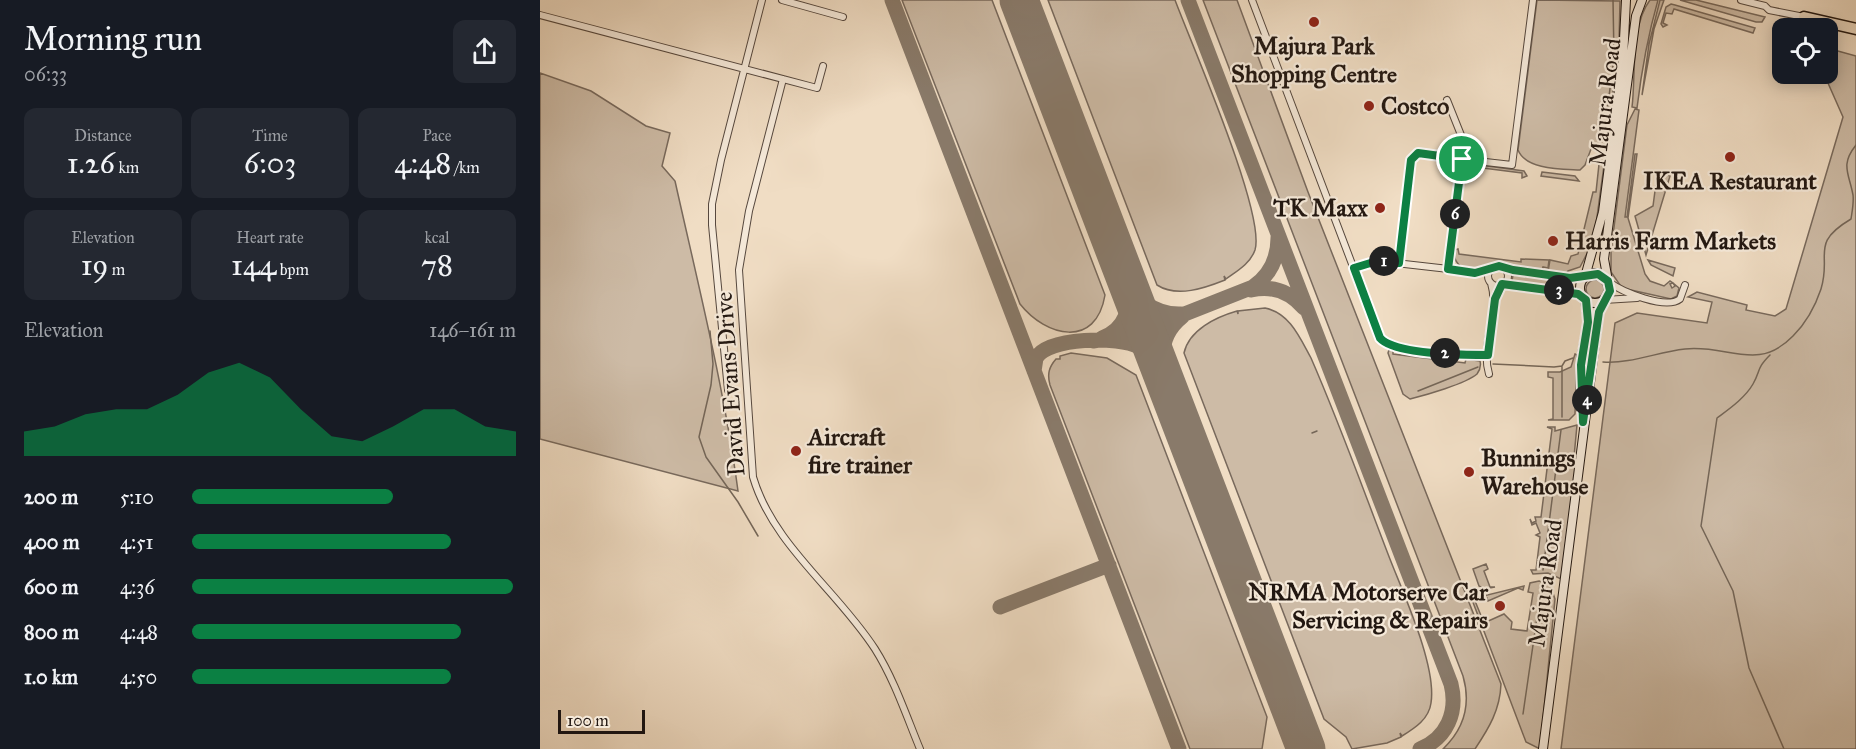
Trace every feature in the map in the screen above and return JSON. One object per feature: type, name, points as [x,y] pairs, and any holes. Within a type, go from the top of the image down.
[{"type":"highway","points":[[1804,17],[1853,28]]},
{"type":"main road","name":"Majura Road","points":[[1585,278],[1603,212],[1623,59],[1626,0]]},
{"type":"main road","name":"Majura Road","points":[[1608,281],[1604,259],[1635,16],[1642,0]]},
{"type":"main road","points":[[1598,274],[1608,281],[1609,293],[1603,301],[1594,303],[1584,298],[1580,288],[1585,278],[1598,274]]},
{"type":"main road","name":"Majura Road","points":[[1583,422],[1581,365],[1588,322],[1584,298]]},
{"type":"main road","name":"Majura Road","points":[[1543,749],[1583,422],[1599,312],[1603,301]]},
{"type":"street","points":[[728,390],[712,204],[762,0]]},
{"type":"street","points":[[782,0],[843,17]]},
{"type":"street","points":[[1252,0],[1376,331],[1385,343],[1452,354],[1488,355]]},
{"type":"street","points":[[1741,0],[1766,6],[1769,10],[1804,17]]},
{"type":"street","points":[[1399,263],[1412,157],[1418,153],[1512,165],[1532,1]]},
{"type":"street","points":[[540,15],[817,88],[823,66]]},
{"type":"street","name":"David Evans Drive","points":[[783,79],[749,211],[739,270],[753,477],[760,502],[778,531],[830,590],[874,648],[894,686],[920,749]]},
{"type":"street","points":[[1447,100],[1465,145],[1448,269]]},
{"type":"street","points":[[1354,268],[1377,261],[1448,269],[1475,273],[1491,282],[1570,292],[1584,298]]},
{"type":"street","points":[[1475,273],[1494,267],[1503,267],[1567,278],[1585,278]]},
{"type":"street","points":[[1489,374],[1488,355],[1495,299],[1488,273],[1494,267]]},
{"type":"street","points":[[1495,299],[1508,275],[1503,267]]},
{"type":"street","points":[[1608,281],[1620,290],[1676,303],[1683,296],[1685,285]]},
{"type":"street","points":[[1603,301],[1644,297]]},
{"type":"shaded area","points":[[902,0],[992,0],[1105,295],[1100,312],[1092,324],[1081,330],[1069,332],[1056,330],[1043,324],[1020,304]]},
{"type":"shaded area","points":[[1048,0],[1175,0],[1239,166],[1255,231],[1253,255],[1239,270],[1226,279],[1224,276],[1225,280],[1200,289],[1182,291],[1173,291],[1157,285]]},
{"type":"shaded area","points":[[1203,0],[1237,0],[1308,192],[1501,684],[1493,718],[1475,749],[1443,749],[1456,733],[1464,715],[1466,696],[1463,676]]},
{"type":"shaded area","points":[[1537,0],[1620,1],[1619,43],[1607,139],[1605,144],[1591,149],[1585,165],[1580,170],[1555,169],[1536,165],[1522,157],[1518,150]]},
{"type":"shaded area","points":[[1650,0],[1658,0],[1645,55],[1637,108],[1632,107],[1635,52],[1639,23]]},
{"type":"shaded area","points":[[1660,0],[1664,0],[1654,29],[1642,95],[1649,44]]},
{"type":"shaded area","points":[[1680,0],[1696,0],[1765,17],[1762,22],[1756,22]]},
{"type":"shaded area","points":[[1671,4],[1755,28],[1753,33],[1674,9],[1672,14],[1666,13],[1663,23],[1667,25],[1663,27],[1661,24],[1666,7]]},
{"type":"shaded area","points":[[1838,51],[1856,56],[1856,749],[1561,749],[1615,323],[1637,313],[1707,323],[1712,302],[1688,297],[1697,292],[1747,305],[1746,310],[1775,316],[1786,309],[1843,117],[1828,84],[1838,84]]},
{"type":"shaded area","points":[[540,73],[591,91],[646,126],[670,133],[662,166],[675,181],[718,374],[738,491],[540,439]]},
{"type":"shaded area","points":[[1635,109],[1639,110],[1625,217],[1627,217],[1635,154],[1637,154],[1628,218],[1645,274],[1650,281],[1664,286],[1670,281],[1673,283],[1679,288],[1677,296],[1671,299],[1622,288],[1611,272],[1611,251],[1627,125]]},
{"type":"shaded area","points":[[1606,151],[1596,224],[1590,248],[1580,267],[1566,274],[1548,272],[1550,260],[1568,264],[1571,256],[1578,254],[1593,192],[1596,192],[1600,155]]},
{"type":"shaded area","points":[[1473,166],[1524,171],[1527,176],[1522,178],[1522,173],[1475,167],[1474,171],[1469,171]]},
{"type":"shaded area","points":[[1542,172],[1575,176],[1579,181],[1541,176]]},
{"type":"shaded area","points":[[1661,173],[1670,176],[1646,255],[1635,216],[1653,206],[1657,176]]},
{"type":"shaded area","points":[[1458,249],[1459,254],[1521,262],[1521,259],[1549,260],[1548,268],[1543,267],[1542,271],[1493,263],[1483,269],[1467,269],[1459,264],[1454,256],[1454,250]]},
{"type":"shaded area","points":[[1648,260],[1675,268],[1673,276],[1651,265]]},
{"type":"shaded area","points":[[1513,275],[1566,281],[1565,288],[1512,281]]},
{"type":"shaded area","points":[[1595,280],[1601,283],[1604,289],[1601,295],[1595,298],[1589,295],[1586,289],[1589,283]]},
{"type":"shaded area","points":[[1265,308],[1274,311],[1288,321],[1311,358],[1351,456],[1424,649],[1431,687],[1430,709],[1416,726],[1402,736],[1400,733],[1401,737],[1387,743],[1352,749],[1346,737],[1324,719],[1184,353],[1197,331],[1212,321],[1237,311],[1238,314],[1238,311]]},
{"type":"shaded area","points":[[1393,349],[1393,354],[1465,363],[1466,359],[1480,361],[1480,367],[1477,374],[1464,382],[1410,399],[1403,394],[1388,353]]},
{"type":"shaded area","points":[[1071,353],[1107,358],[1136,375],[1267,717],[1262,749],[1190,749],[1050,385],[1049,371],[1052,365],[1056,359],[1060,359],[1060,356]]},
{"type":"shaded area","points":[[1575,354],[1577,355],[1575,414],[1569,420],[1548,420],[1553,419],[1553,378],[1548,377],[1548,372],[1560,372],[1571,367]]},
{"type":"shaded area","points":[[1577,425],[1574,457],[1577,458],[1561,579],[1548,573],[1533,574],[1531,570],[1536,570],[1540,537],[1536,535],[1540,533],[1536,523],[1532,525],[1530,519],[1532,523],[1536,521],[1535,517],[1541,517],[1552,429],[1547,427],[1555,427],[1555,431]]},
{"type":"shaded area","points":[[1486,564],[1488,569],[1484,571],[1490,587],[1495,587],[1484,589],[1479,586],[1473,569]]},
{"type":"shaded area","points":[[1539,581],[1550,584],[1555,599],[1540,749],[1526,742],[1471,597],[1473,596],[1484,623],[1504,614],[1512,622],[1511,629],[1527,631],[1533,593],[1528,592],[1530,583]]},
{"type":"shaded area","points":[[1524,586],[1523,590],[1518,588],[1488,601],[1487,598],[1482,600],[1483,596]]},
{"type":"waterway","points":[[1607,112],[1614,57],[1613,0]]},
{"type":"waterway","points":[[1604,135],[1604,141]]},
{"type":"waterway","points":[[1603,362],[1634,360],[1685,349],[1754,355],[1767,353],[1780,347],[1793,336],[1810,314],[1821,289],[1826,243],[1838,228],[1851,219],[1853,198],[1847,164],[1856,145]]},
{"type":"waterway","points":[[710,331],[713,364],[711,385],[699,437],[706,457],[738,502],[758,536]]},
{"type":"waterway","points":[[1770,355],[1746,394],[1717,418],[1701,526],[1733,591],[1749,668],[1784,749]]},
{"type":"waterway","points":[[1493,364],[1554,367],[1562,366],[1565,361],[1573,358]]},
{"type":"waterway","points":[[1418,391],[1478,367]]},
{"type":"waterway","points":[[1562,367],[1562,417]]},
{"type":"waterway","points":[[1543,570],[1561,430]]},
{"type":"waterway","points":[[1312,433],[1317,431]]},
{"type":"waterway","points":[[1523,714],[1542,583]]},
{"type":"taxiway","points":[[892,0],[1179,749]]},
{"type":"taxiway","points":[[1188,0],[1451,684],[1453,704],[1448,723],[1437,738],[1420,749]]},
{"type":"taxiway","points":[[1093,341],[1134,334],[1253,287],[1272,266],[1278,238]]},
{"type":"taxiway","points":[[1124,274],[1133,291],[1153,308],[1171,314],[1181,314]]},
{"type":"taxiway","points":[[1102,338],[1117,329],[1125,317],[1129,301],[1128,284]]},
{"type":"taxiway","points":[[1251,290],[1266,288],[1280,291],[1293,298],[1304,308]]},
{"type":"taxiway","points":[[1179,418],[1165,378],[1163,352],[1165,339],[1182,317]]},
{"type":"taxiway","points":[[1034,371],[1036,358],[1043,351],[1054,346],[1085,340],[1116,341],[1129,343],[1149,354],[1166,384]]},
{"type":"taxiway","points":[[1000,607],[1109,565]]},
{"type":"taxiway","points":[[1299,731],[1309,749]]},
{"type":"runway","points":[[1019,0],[1306,749]]},
{"type":"place","name":"Majura Park Shopping Centre","points":[[1314,22]]},
{"type":"place","name":"Costco","points":[[1369,106]]},
{"type":"place","name":"IKEA Restaurant","points":[[1730,157]]},
{"type":"place","name":"TK Maxx","points":[[1380,208]]},
{"type":"place","name":"Harris Farm Markets","points":[[1553,241]]},
{"type":"place","name":"Aircraft fire trainer","points":[[796,451]]},
{"type":"place","name":"Bunnings Warehouse","points":[[1469,472]]},
{"type":"place","name":"NRMA Motorserve Car Servicing & Repairs","points":[[1500,606]]},
{"type":"route","points":[[1418,153],[1462,159],[1448,269],[1475,273],[1499,266],[1567,278],[1585,278],[1598,274],[1608,281],[1610,291],[1599,312],[1590,388],[1583,422],[1581,365],[1588,316],[1586,300],[1578,294],[1502,284],[1495,299],[1488,355],[1458,355],[1395,346],[1383,342],[1377,334],[1354,268],[1377,261],[1399,263],[1412,157],[1418,153]]}]
